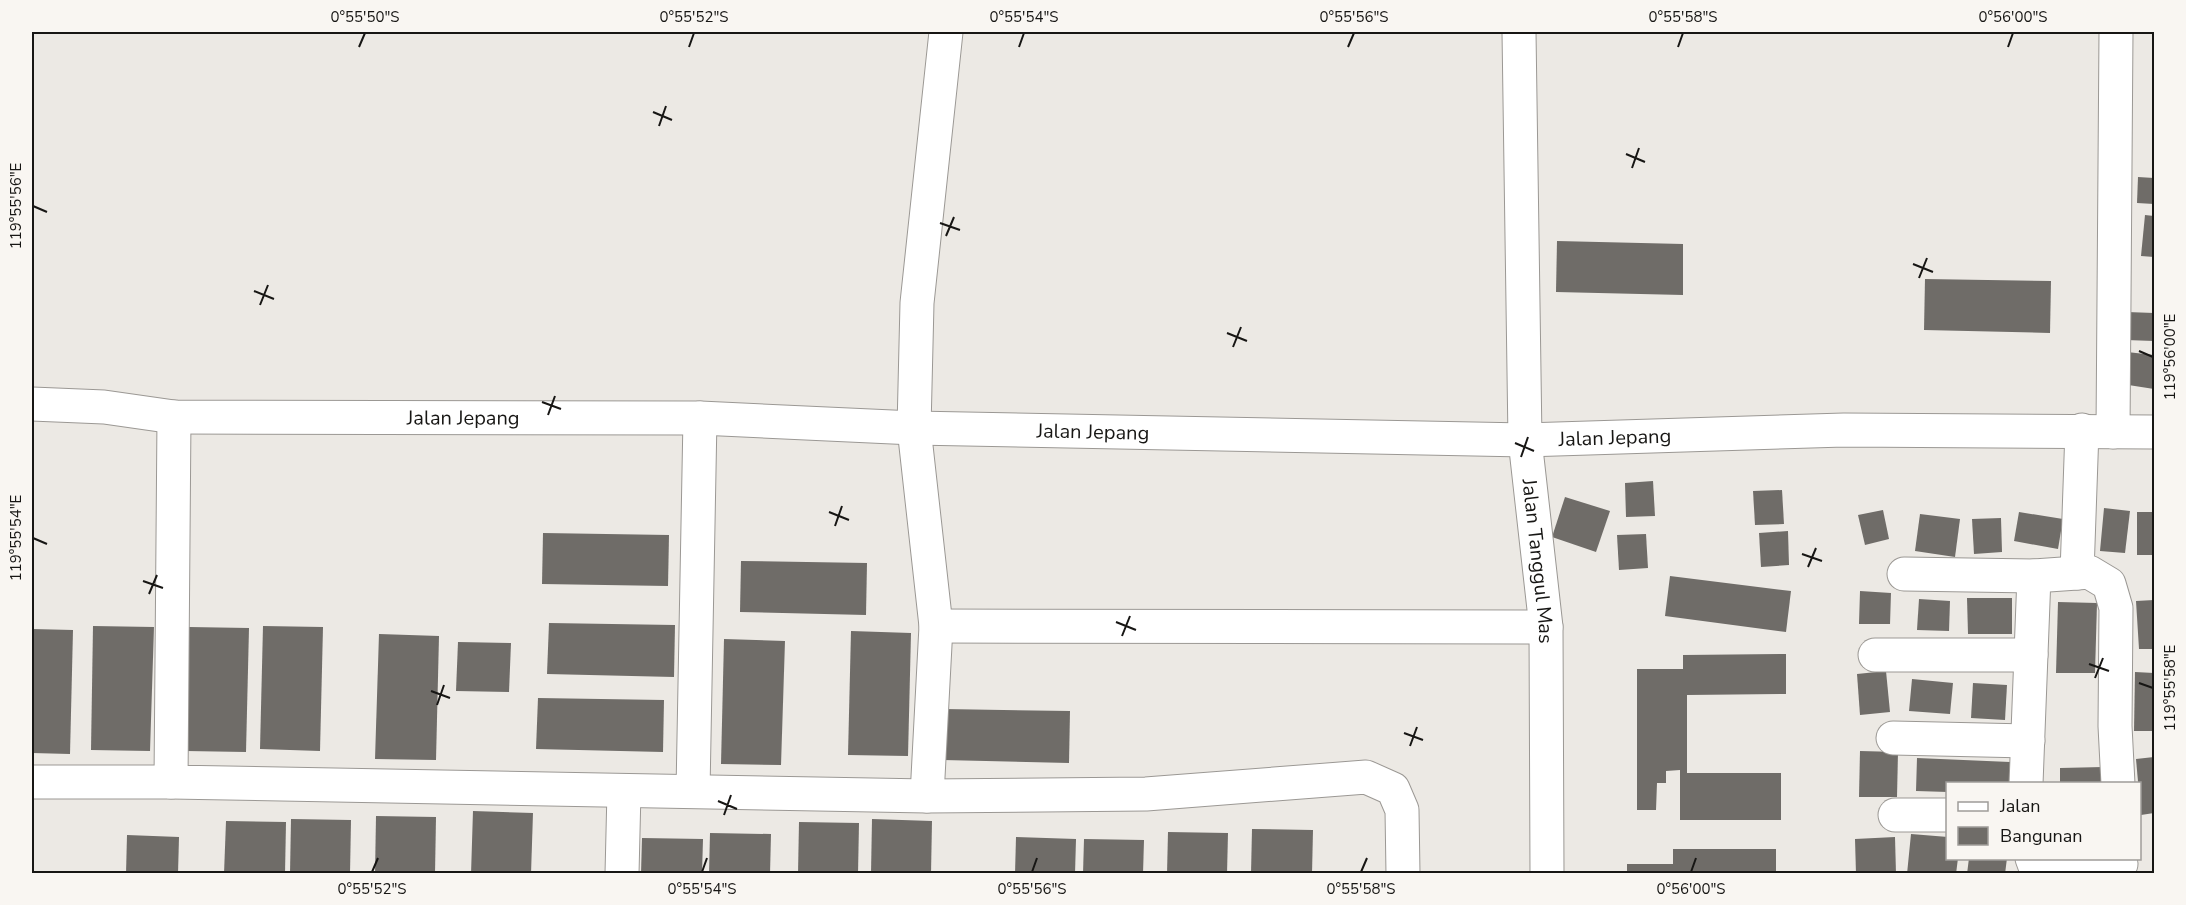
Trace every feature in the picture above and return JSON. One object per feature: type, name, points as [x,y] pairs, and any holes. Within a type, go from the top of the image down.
[{"type":"street","points":[[927,796],[936,626],[914,428],[916,303],[946,32]]},
{"type":"street","name":"Jalan Tanggul Mas","points":[[1519,32],[1525,440],[1546,627],[1547,873]]},
{"type":"street","points":[[2077,573],[2097,431],[2116,32]]},
{"type":"street","name":"Jalan Jepang","points":[[32,404],[104,407],[174,417],[700,418],[914,428],[1525,440],[1844,430],[2154,432]]},
{"type":"street","points":[[171,782],[174,417]]},
{"type":"street","points":[[693,791],[700,418]]},
{"type":"street","points":[[1904,574],[2034,576],[2089,572],[2109,584],[2116,608],[2115,726],[2118,782]]},
{"type":"street","points":[[2026,782],[2034,576]]},
{"type":"street","points":[[936,626],[1546,627]]},
{"type":"street","points":[[1875,654],[2031,655]]},
{"type":"street","points":[[1893,738],[2028,741]]},
{"type":"street","points":[[32,782],[171,782],[927,796],[1146,794],[1366,777],[1393,789],[1402,810],[1403,873]]},
{"type":"street","points":[[622,873],[624,791]]},
{"type":"street","points":[[1895,815],[1946,815]]},
{"type":"street","points":[[2033,867],[2121,865]]},
{"type":"building","points":[[2138,177],[2154,178],[2154,204],[2137,203]]},
{"type":"building","points":[[2145,215],[2154,216],[2154,257],[2141,256]]},
{"type":"building","points":[[1557,241],[1683,244],[1683,295],[1556,292]]},
{"type":"building","points":[[1925,279],[2051,281],[2050,333],[1924,330]]},
{"type":"building","points":[[2127,312],[2154,313],[2154,341],[2126,340]]},
{"type":"building","points":[[2127,352],[2154,355],[2154,389],[2122,384]]},
{"type":"building","points":[[1653,481],[1655,516],[1626,517],[1625,483]]},
{"type":"building","points":[[1782,490],[1784,524],[1755,525],[1753,491]]},
{"type":"building","points":[[1565,497],[1610,511],[1596,552],[1552,537]]},
{"type":"building","points":[[2104,508],[2130,511],[2125,553],[2100,551]]},
{"type":"building","points":[[1883,510],[1889,539],[1865,545],[1858,515]]},
{"type":"building","points":[[2019,512],[2063,519],[2058,549],[2014,541]]},
{"type":"building","points":[[2137,512],[2154,512],[2154,555],[2137,555]]},
{"type":"building","points":[[1920,514],[1960,519],[1955,557],[1915,551]]},
{"type":"building","points":[[2001,518],[2002,552],[1974,554],[1972,519]]},
{"type":"building","points":[[1788,531],[1789,565],[1761,567],[1759,533]]},
{"type":"building","points":[[543,533],[669,535],[668,586],[542,584]]},
{"type":"building","points":[[1646,534],[1648,568],[1619,570],[1617,535]]},
{"type":"building","points":[[741,561],[867,563],[866,615],[740,612]]},
{"type":"building","points":[[1670,576],[1791,591],[1786,632],[1665,616]]},
{"type":"building","points":[[1860,591],[1891,593],[1890,624],[1859,624]]},
{"type":"building","points":[[1967,598],[2012,598],[2012,634],[1968,634]]},
{"type":"building","points":[[1919,599],[1950,601],[1949,631],[1917,630]]},
{"type":"building","points":[[2154,600],[2154,649],[2139,649],[2136,601]]},
{"type":"building","points":[[2058,602],[2097,603],[2095,673],[2056,673]]},
{"type":"building","points":[[549,623],[675,625],[674,677],[547,674]]},
{"type":"building","points":[[93,626],[154,627],[150,751],[91,750]]},
{"type":"building","points":[[263,626],[323,627],[320,751],[260,749]]},
{"type":"building","points":[[189,627],[249,628],[246,752],[186,751]]},
{"type":"building","points":[[32,629],[73,630],[70,754],[32,753]]},
{"type":"building","points":[[851,631],[911,633],[908,756],[848,755]]},
{"type":"building","points":[[379,634],[439,636],[436,760],[375,759]]},
{"type":"building","points":[[724,639],[785,641],[781,765],[721,764]]},
{"type":"building","points":[[458,642],[511,643],[509,692],[456,691]]},
{"type":"building","points":[[1786,654],[1786,694],[1687,695],[1687,773],[1781,773],[1781,820],[1680,820],[1680,770],[1666,771],[1666,783],[1657,783],[1656,810],[1637,810],[1637,669],[1683,669],[1683,655]]},
{"type":"building","points":[[1886,671],[1890,712],[1860,715],[1857,674]]},
{"type":"building","points":[[2135,672],[2154,673],[2154,731],[2134,731]]},
{"type":"building","points":[[1912,679],[1953,683],[1950,714],[1909,711]]},
{"type":"building","points":[[1973,683],[2007,685],[2005,720],[1971,718]]},
{"type":"building","points":[[538,698],[664,700],[663,752],[536,749]]},
{"type":"building","points":[[944,709],[1070,711],[1069,763],[943,760]]},
{"type":"building","points":[[1860,751],[1898,752],[1897,797],[1859,797]]},
{"type":"building","points":[[2154,757],[2154,813],[2141,815],[2141,782],[2138,782],[2136,759]]},
{"type":"building","points":[[1917,758],[2010,762],[2009,782],[1946,782],[1946,792],[1916,791]]},
{"type":"building","points":[[2103,767],[2103,782],[2060,782],[2060,768]]},
{"type":"building","points":[[473,811],[533,813],[531,874],[471,874]]},
{"type":"building","points":[[376,816],[436,817],[435,874],[375,874]]},
{"type":"building","points":[[291,819],[351,820],[350,874],[290,874]]},
{"type":"building","points":[[872,819],[932,821],[931,874],[871,874]]},
{"type":"building","points":[[226,821],[286,822],[285,874],[224,874]]},
{"type":"building","points":[[799,822],[859,823],[858,874],[798,874]]},
{"type":"building","points":[[1252,829],[1313,830],[1312,874],[1251,874]]},
{"type":"building","points":[[1168,832],[1228,833],[1227,874],[1167,874]]},
{"type":"building","points":[[710,833],[771,834],[770,874],[709,874]]},
{"type":"building","points":[[1911,834],[1946,837],[1946,860],[1958,860],[1956,874],[1907,874]]},
{"type":"building","points":[[127,835],[179,837],[178,874],[126,874]]},
{"type":"building","points":[[1016,837],[1076,839],[1075,874],[1015,874]]},
{"type":"building","points":[[1895,837],[1896,874],[1856,874],[1855,839]]},
{"type":"building","points":[[642,838],[703,839],[702,874],[641,874]]},
{"type":"building","points":[[1084,839],[1144,840],[1143,874],[1083,874]]},
{"type":"building","points":[[1673,849],[1776,849],[1776,874],[1627,874],[1627,864],[1673,864]]},
{"type":"building","points":[[1969,860],[2007,860],[2005,874],[1967,874]]}]
